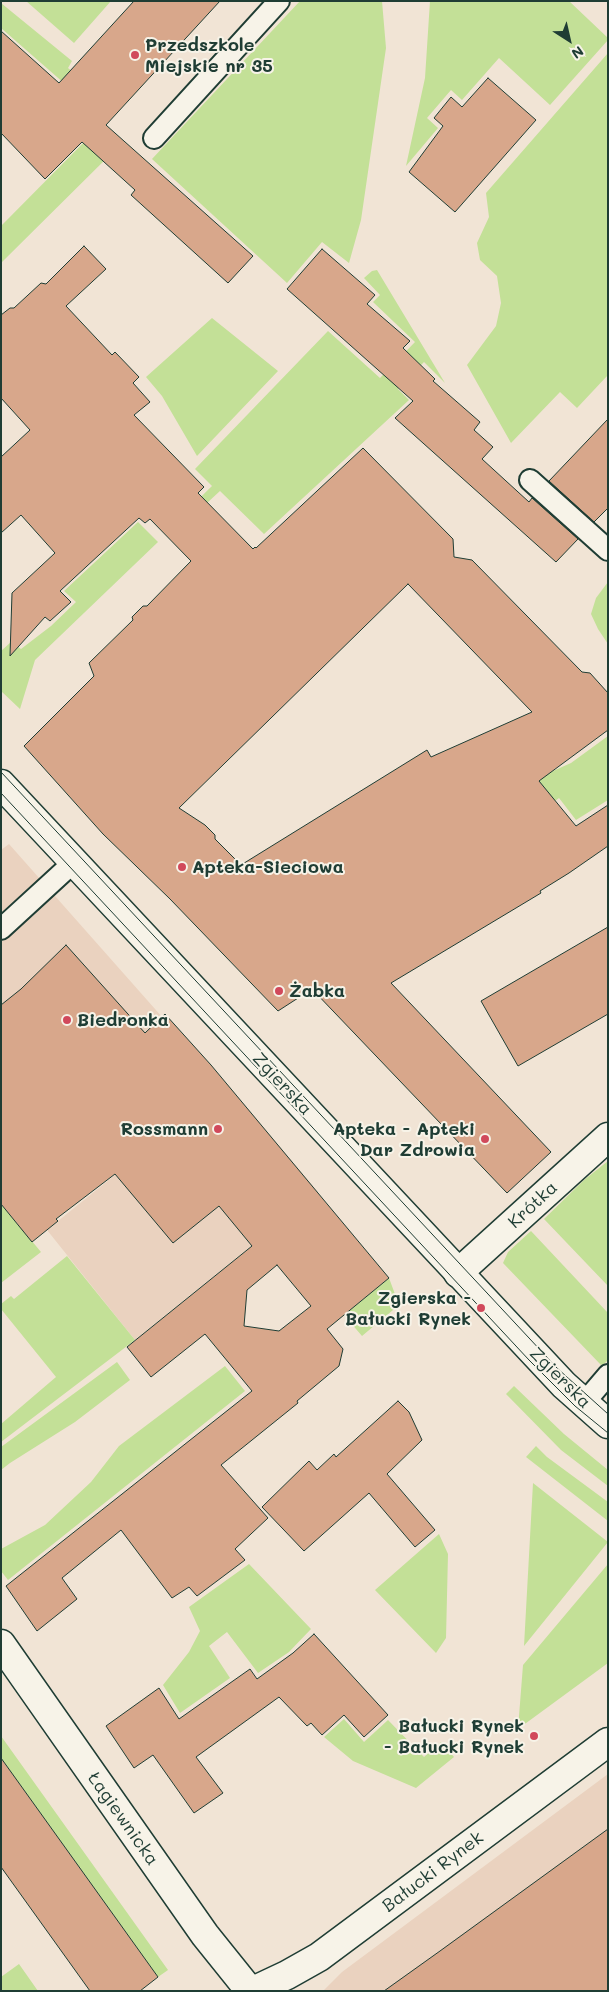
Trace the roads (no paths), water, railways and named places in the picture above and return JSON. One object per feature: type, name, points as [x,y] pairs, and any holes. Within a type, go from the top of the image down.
[{"type":"street","name":"Zgierska","points":[[1,784],[564,1385],[608,1424]]},
{"type":"street","name":"Krótka","points":[[458,1273],[608,1137]]},
{"type":"street","name":"Łagiewnicka","points":[[1,1644],[204,1936],[251,1991]]},
{"type":"street","name":"Bałucki Rynek","points":[[251,1991],[287,1975],[319,1957],[608,1742]]},
{"type":"lane","points":[[154,138],[280,1]]},
{"type":"lane","points":[[530,480],[608,550]]},
{"type":"lane","points":[[1,929],[74,862]]},
{"type":"lane","points":[[584,1403],[608,1375]]},
{"type":"tram line","points":[[1,772],[557,1368],[608,1414]]},
{"type":"tram line","points":[[1,793],[529,1360],[575,1406],[608,1433]]},
{"type":"place","name":"Przedszkole Miejskie nr 35","points":[[135,55]]},
{"type":"place","name":"Apteka-Sieciowa","points":[[182,867]]},
{"type":"place","name":"Żabka","points":[[279,991]]},
{"type":"place","name":"Biedronka","points":[[67,1020]]},
{"type":"place","name":"Rossmann","points":[[218,1129]]},
{"type":"place","name":"Apteka - Apteki Dar Zdrowia","points":[[485,1139]]},
{"type":"place","name":"Zgierska - Bałucki Rynek","points":[[481,1308]]},
{"type":"place","name":"Bałucki Rynek - Bałucki Rynek","points":[[534,1736]]}]
